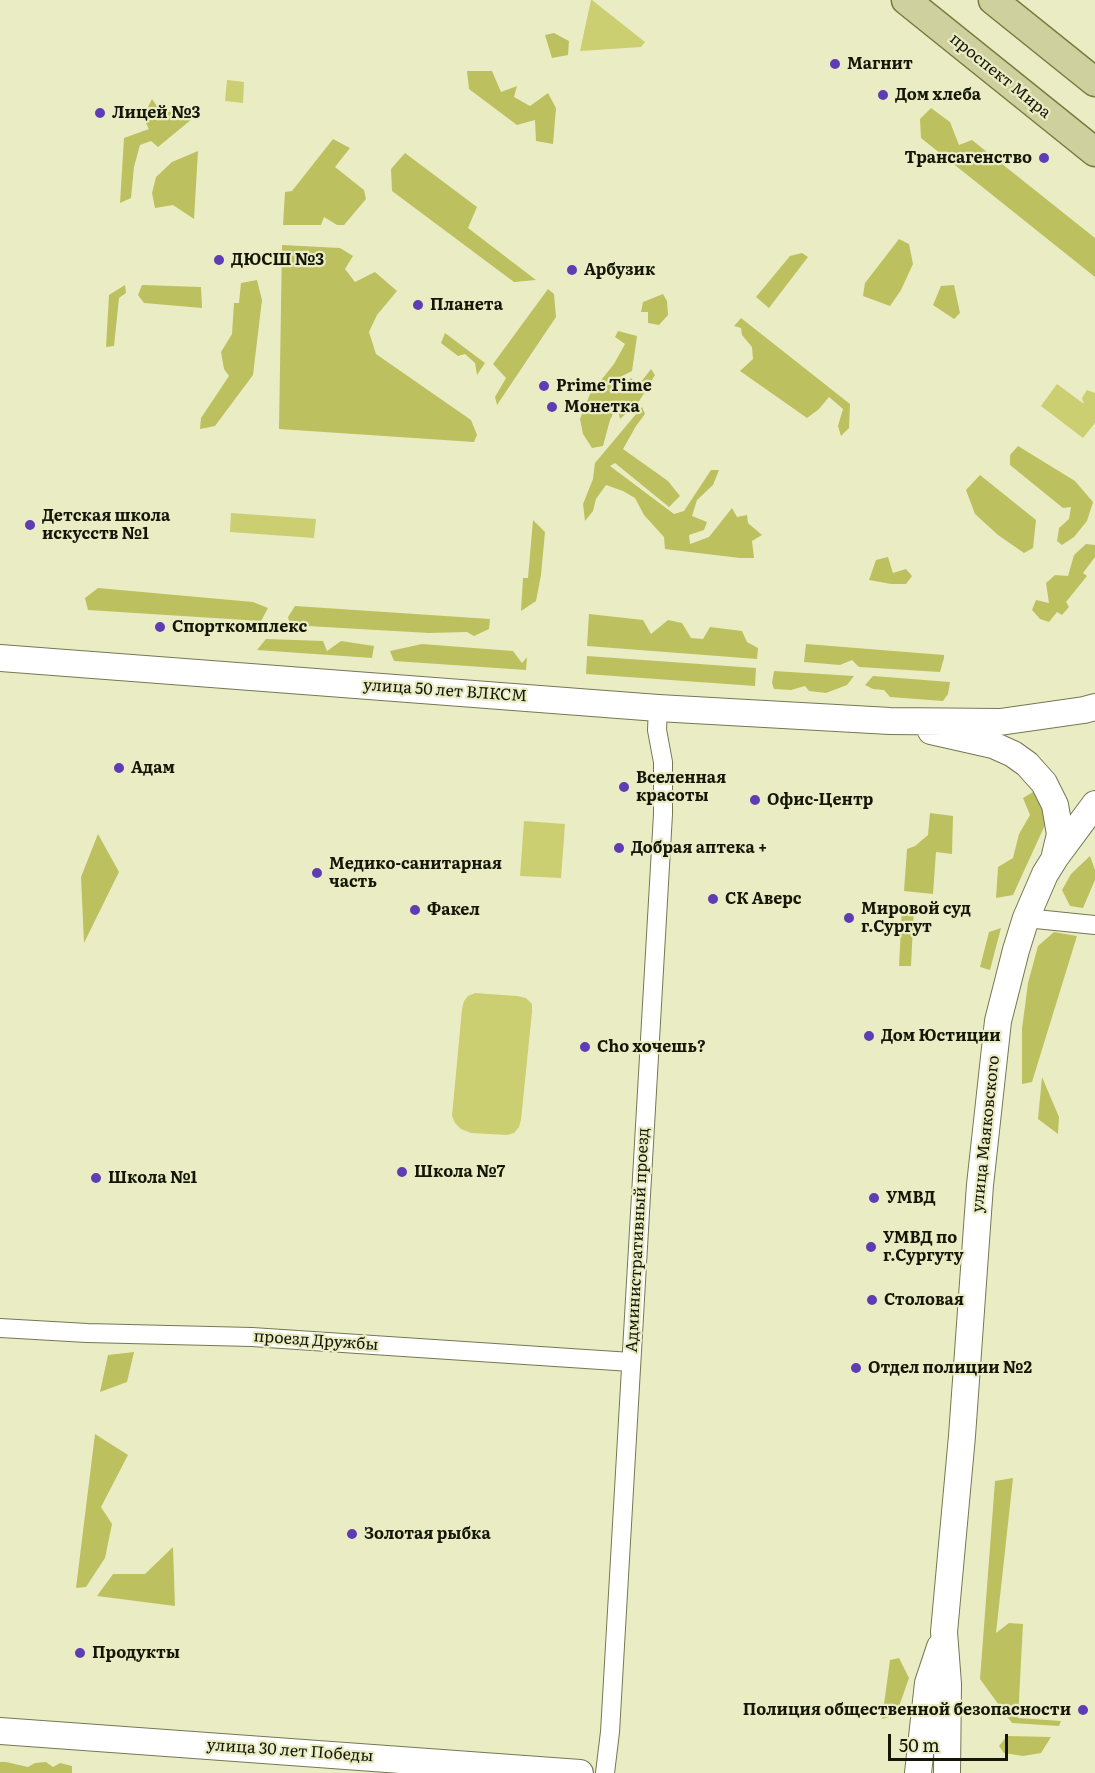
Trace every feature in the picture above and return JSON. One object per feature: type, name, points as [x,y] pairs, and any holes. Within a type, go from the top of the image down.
[{"type":"main road","name":"проспект Мира","points":[[906,0],[1095,152]]},
{"type":"main road","points":[[993,0],[1095,82]]},
{"type":"main road","name":"улица 50 лет ВЛКСМ","points":[[0,658],[658,708],[890,721],[1000,722],[1091,711]]},
{"type":"main road","name":"улица 50 лет ВЛКСМ","points":[[890,721],[993,746],[1013,754],[1027,764],[1044,783],[1055,806],[1060,834],[1055,858]]},
{"type":"main road","name":"улица Маяковского","points":[[947,1773],[948,1684],[944,1632],[980,1185],[998,1021],[1026,918],[1055,858],[1095,804]]},
{"type":"main road","name":"улица Маяковского","points":[[918,1773],[928,1683],[944,1632]]},
{"type":"main road","name":"улица 30 лет Победы","points":[[0,1731],[376,1765],[580,1773]]},
{"type":"street","name":"Административный проезд","points":[[604,1773],[610,1732],[663,814],[663,762],[657,730],[658,708]]},
{"type":"street","points":[[1026,918],[1095,924]]},
{"type":"street","name":"проезд Дружбы","points":[[0,1328],[87,1333],[252,1337],[631,1362]]},
{"type":"green space","points":[[591,0],[645,42],[641,47],[580,51]]},
{"type":"green space","points":[[227,80],[244,82],[243,103],[225,101]]},
{"type":"green space","points":[[1057,384],[1084,404],[1082,398],[1087,390],[1095,393],[1095,423],[1083,438],[1041,406]]},
{"type":"green space","points":[[231,513],[316,519],[314,538],[230,532]]},
{"type":"green space","points":[[524,821],[565,824],[561,878],[520,876]]},
{"type":"green space","points":[[475,993],[517,996],[526,998],[532,1004],[521,1120],[514,1133],[507,1135],[471,1133],[461,1129],[452,1116],[462,1009],[468,996]]},
{"type":"shaded area","points":[[554,33],[569,41],[568,55],[552,58],[545,35]]},
{"type":"shaded area","points":[[467,71],[492,71],[501,92],[517,86],[514,97],[530,106],[548,93],[556,108],[553,144],[536,141],[535,120],[517,125],[469,89]]},
{"type":"shaded area","points":[[152,99],[161,112],[186,111],[192,119],[158,147],[151,141],[140,145],[134,167],[131,198],[120,203],[124,138],[149,129],[143,117]]},
{"type":"shaded area","points":[[931,108],[950,122],[959,145],[972,140],[1095,238],[1095,277],[921,138],[920,119]]},
{"type":"shaded area","points":[[333,139],[350,148],[335,167],[364,190],[366,199],[344,225],[337,225],[324,217],[321,225],[283,225],[285,192],[292,191]]},
{"type":"shaded area","points":[[198,151],[194,219],[173,205],[155,208],[152,193],[156,177],[172,162]]},
{"type":"shaded area","points":[[405,153],[477,207],[468,228],[536,280],[514,282],[392,191],[391,169]]},
{"type":"shaded area","points":[[899,239],[909,244],[913,264],[901,290],[890,306],[863,296],[865,283]]},
{"type":"shaded area","points":[[282,245],[340,248],[353,256],[345,269],[355,282],[375,272],[397,291],[377,315],[369,332],[376,354],[471,420],[477,435],[474,442],[279,429]]},
{"type":"shaded area","points":[[802,253],[808,257],[769,308],[756,297],[790,256]]},
{"type":"shaded area","points":[[257,280],[262,300],[253,375],[215,426],[200,429],[201,418],[229,376],[224,369],[221,352],[232,334],[234,303],[239,303],[241,283]]},
{"type":"shaded area","points":[[125,285],[126,293],[119,298],[114,346],[106,347],[109,295]]},
{"type":"shaded area","points":[[142,285],[201,287],[202,308],[144,303],[138,295]]},
{"type":"shaded area","points":[[954,285],[960,313],[954,319],[933,305],[941,286]]},
{"type":"shaded area","points":[[548,289],[554,294],[556,317],[497,405],[495,397],[506,378],[493,364]]},
{"type":"shaded area","points":[[663,294],[667,301],[668,315],[659,325],[648,323],[648,312],[641,312],[643,302]]},
{"type":"shaded area","points":[[741,318],[850,404],[849,428],[841,436],[838,426],[843,409],[829,397],[807,418],[740,371],[753,359],[752,347],[742,335],[741,328],[734,326]]},
{"type":"shaded area","points":[[618,331],[637,336],[632,371],[612,381],[616,394],[631,378],[638,386],[651,369],[655,375],[638,403],[620,419],[617,406],[610,420],[603,446],[592,448],[583,434],[580,419],[590,394],[614,364],[625,344],[615,337]]},
{"type":"shaded area","points":[[445,333],[485,363],[477,375],[475,363],[465,354],[458,356],[441,343]]},
{"type":"shaded area","points":[[642,407],[645,414],[623,449],[668,481],[680,496],[669,507],[615,463],[610,466],[674,514],[684,511],[711,470],[719,470],[713,485],[697,500],[692,516],[707,522],[704,530],[689,535],[690,544],[709,537],[732,508],[737,517],[747,515],[748,523],[762,535],[752,541],[754,558],[665,549],[664,537],[644,515],[635,498],[606,485],[596,499],[593,511],[585,521],[583,504],[593,479],[595,463]]},
{"type":"shaded area","points":[[1018,446],[1075,481],[1093,502],[1087,521],[1074,537],[1062,545],[1057,541],[1059,528],[1069,519],[1071,507],[1063,508],[1010,465],[1010,455]]},
{"type":"shaded area","points":[[980,475],[1036,520],[1033,548],[1024,553],[998,535],[975,514],[966,490]]},
{"type":"shaded area","points":[[533,520],[545,532],[541,575],[536,601],[521,611],[523,578],[528,578]]},
{"type":"shaded area","points":[[1086,544],[1095,545],[1095,557],[1083,573],[1087,576],[1066,602],[1069,607],[1062,615],[1057,612],[1049,622],[1040,619],[1032,610],[1036,600],[1049,603],[1046,583],[1055,575],[1068,576],[1074,555]]},
{"type":"shaded area","points":[[888,557],[893,573],[906,569],[912,576],[906,584],[869,580],[876,560]]},
{"type":"shaded area","points":[[98,588],[253,602],[268,608],[261,621],[88,610],[85,598]]},
{"type":"shaded area","points":[[295,606],[490,619],[489,629],[474,636],[467,632],[429,633],[290,625],[288,617]]},
{"type":"shaded area","points":[[589,614],[643,620],[651,634],[668,620],[682,623],[691,638],[703,639],[710,627],[742,631],[747,642],[758,648],[757,659],[587,646]]},
{"type":"shaded area","points":[[266,639],[323,641],[327,651],[341,641],[374,646],[372,658],[257,650]]},
{"type":"shaded area","points":[[422,644],[513,651],[522,663],[527,657],[526,670],[394,661],[390,651]]},
{"type":"shaded area","points":[[806,644],[944,655],[944,658],[940,672],[859,667],[852,660],[840,665],[804,662]]},
{"type":"shaded area","points":[[587,656],[756,668],[755,686],[586,674]]},
{"type":"shaded area","points":[[774,671],[854,676],[847,685],[826,693],[809,691],[805,686],[791,690],[774,689],[772,683]]},
{"type":"shaded area","points":[[873,676],[950,682],[948,694],[943,701],[890,697],[884,690],[873,689],[865,685]]},
{"type":"shaded area","points":[[1038,789],[1050,814],[1013,895],[996,898],[998,867],[1013,858],[1019,834],[1030,815],[1023,798]]},
{"type":"shaded area","points":[[930,813],[953,816],[952,854],[936,852],[933,894],[904,891],[907,849],[915,846],[928,835]]},
{"type":"shaded area","points":[[98,834],[119,872],[84,943],[81,877]]},
{"type":"shaded area","points":[[1090,856],[1095,870],[1095,880],[1083,908],[1070,906],[1062,890],[1071,874]]},
{"type":"shaded area","points":[[902,908],[914,908],[911,966],[899,966]]},
{"type":"shaded area","points":[[1001,928],[990,970],[980,967],[989,932]]},
{"type":"shaded area","points":[[1054,932],[1077,936],[1032,1082],[1022,1084],[1022,1029],[1028,983],[1038,946]]},
{"type":"shaded area","points":[[1042,1077],[1059,1117],[1058,1134],[1038,1119]]},
{"type":"shaded area","points":[[134,1352],[127,1382],[100,1392],[108,1355]]},
{"type":"shaded area","points":[[95,1434],[128,1455],[101,1507],[112,1524],[105,1558],[86,1587],[76,1588]]},
{"type":"shaded area","points":[[1013,1478],[996,1633],[1009,1623],[1023,1624],[1018,1718],[1061,1721],[1059,1726],[1012,1723],[980,1679],[995,1481]]},
{"type":"shaded area","points":[[173,1547],[175,1606],[97,1596],[113,1574],[145,1574]]},
{"type":"shaded area","points":[[899,1658],[909,1678],[896,1715],[882,1719],[890,1660]]},
{"type":"shaded area","points":[[1007,1736],[1051,1737],[1041,1753],[1023,1756],[1004,1753],[999,1746]]},
{"type":"shaded area","points":[[0,1762],[28,1767],[35,1763],[46,1762],[53,1767],[60,1763],[72,1766],[72,1773],[0,1773]]},
{"type":"place","name":"Магнит","points":[[835,64]]},
{"type":"place","name":"Дом хлеба","points":[[883,95]]},
{"type":"place","name":"Лицей №3","points":[[100,113]]},
{"type":"place","name":"Трансагенство","points":[[1044,158]]},
{"type":"place","name":"ДЮСШ №3","points":[[219,260]]},
{"type":"place","name":"Арбузик","points":[[572,270]]},
{"type":"place","name":"Планета","points":[[418,305]]},
{"type":"place","name":"Prime Time","points":[[544,386]]},
{"type":"place","name":"Монетка","points":[[552,407]]},
{"type":"place","name":"Детская школа искусств №1","points":[[30,525]]},
{"type":"place","name":"Спорткомплекс","points":[[160,627]]},
{"type":"place","name":"Адам","points":[[119,768]]},
{"type":"place","name":"Вселенная красоты","points":[[624,787]]},
{"type":"place","name":"Офис-Центр","points":[[755,800]]},
{"type":"place","name":"Добрая аптека +","points":[[619,848]]},
{"type":"place","name":"Медико-санитарная часть","points":[[317,873]]},
{"type":"place","name":"СК Аверс","points":[[713,899]]},
{"type":"place","name":"Факел","points":[[415,910]]},
{"type":"place","name":"Мировой суд г.Сургут","points":[[849,918]]},
{"type":"place","name":"Дом Юстиции","points":[[869,1036]]},
{"type":"place","name":"Cho хочешь?","points":[[585,1047]]},
{"type":"place","name":"Школа №7","points":[[402,1172]]},
{"type":"place","name":"Школа №1","points":[[96,1178]]},
{"type":"place","name":"УМВД","points":[[874,1198]]},
{"type":"place","name":"УМВД по г.Сургуту","points":[[871,1247]]},
{"type":"place","name":"Столовая","points":[[872,1300]]},
{"type":"place","name":"Отдел полиции №2","points":[[856,1368]]},
{"type":"place","name":"Золотая рыбка","points":[[352,1534]]},
{"type":"place","name":"Продукты","points":[[80,1653]]},
{"type":"place","name":"Полиция общественной безопасности","points":[[1083,1710]]}]
